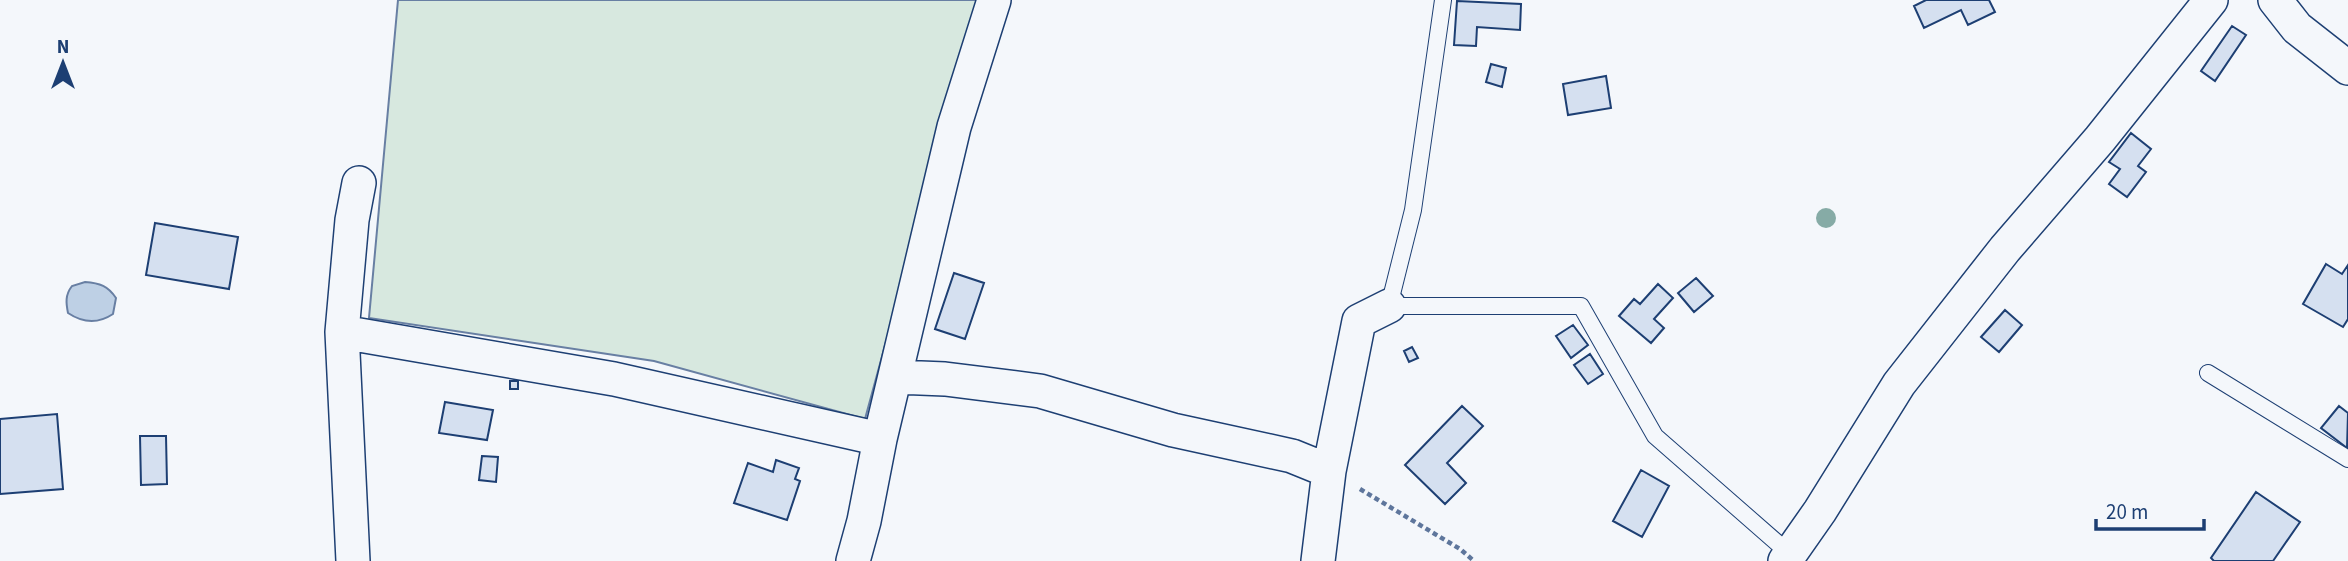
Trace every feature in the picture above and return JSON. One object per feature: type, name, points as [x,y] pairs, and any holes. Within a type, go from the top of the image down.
[{"type":"street","points":[[853,561],[954,127],[994,0]]},
{"type":"street","points":[[1787,558],[1899,384],[2005,249],[2100,139],[2211,0]]},
{"type":"street","points":[[2275,0],[2297,28],[2348,68]]},
{"type":"street","points":[[353,561],[342,331],[352,220],[359,183]]},
{"type":"street","points":[[1318,561],[1329,471],[1359,321],[1389,306]]},
{"type":"street","points":[[342,331],[614,379],[880,439]]},
{"type":"street","points":[[896,377],[945,379],[1040,391],[1172,430],[1292,456],[1329,471]]},
{"type":"lane","points":[[1443,0],[1413,210],[1389,306],[1581,306],[1655,436],[1787,558]]},
{"type":"lane","points":[[2208,373],[2348,459]]},
{"type":"path","points":[[1329,471],[1461,549],[1474,561]]},
{"type":"shaded area","points":[[398,0],[979,0],[865,419],[654,361],[369,318]]},
{"type":"water","points":[[85,282],[103,286],[113,294],[116,298],[113,314],[90,321],[68,313],[67,299],[70,289]]},
{"type":"building","points":[[1926,0],[1989,0],[1995,12],[1968,25],[1961,10],[1924,28],[1914,6]]},
{"type":"building","points":[[1457,1],[1521,4],[1520,30],[1477,27],[1476,46],[1454,45]]},
{"type":"building","points":[[2232,26],[2246,35],[2215,81],[2201,71]]},
{"type":"building","points":[[1491,64],[1506,68],[1502,87],[1486,82]]},
{"type":"building","points":[[1606,76],[1611,108],[1568,115],[1563,84]]},
{"type":"building","points":[[2131,133],[2151,149],[2138,166],[2146,172],[2127,197],[2109,184],[2120,169],[2109,162]]},
{"type":"building","points":[[155,223],[238,237],[229,289],[146,275]]},
{"type":"building","points":[[2326,264],[2342,274],[2348,265],[2348,319],[2343,327],[2303,304]]},
{"type":"building","points":[[954,273],[984,283],[965,339],[935,329]]},
{"type":"building","points":[[1696,278],[1713,296],[1694,312],[1678,293]]},
{"type":"building","points":[[1658,284],[1673,298],[1654,319],[1664,328],[1651,343],[1619,316],[1634,299],[1640,304]]},
{"type":"building","points":[[2005,310],[2022,325],[1999,352],[1981,337]]},
{"type":"building","points":[[1573,325],[1588,345],[1571,358],[1556,336]]},
{"type":"building","points":[[1412,347],[1418,358],[1409,362],[1404,351]]},
{"type":"building","points":[[1590,354],[1603,374],[1588,384],[1574,365]]},
{"type":"building","points":[[510,381],[518,381],[518,389],[510,389]]},
{"type":"building","points":[[445,402],[493,410],[487,440],[439,433]]},
{"type":"building","points":[[1462,406],[1483,426],[1447,463],[1466,483],[1445,504],[1405,465]]},
{"type":"building","points":[[2339,406],[2348,413],[2347,448],[2321,428]]},
{"type":"building","points":[[57,414],[63,489],[0,494],[0,419]]},
{"type":"building","points":[[140,436],[166,436],[167,484],[141,485]]},
{"type":"building","points":[[482,456],[498,457],[496,482],[479,480]]},
{"type":"building","points":[[776,460],[799,468],[795,479],[800,481],[787,520],[734,503],[748,463],[773,472]]},
{"type":"building","points":[[1641,470],[1669,486],[1642,537],[1613,521]]},
{"type":"building","points":[[2256,492],[2300,522],[2273,561],[2214,561],[2211,558]]}]
